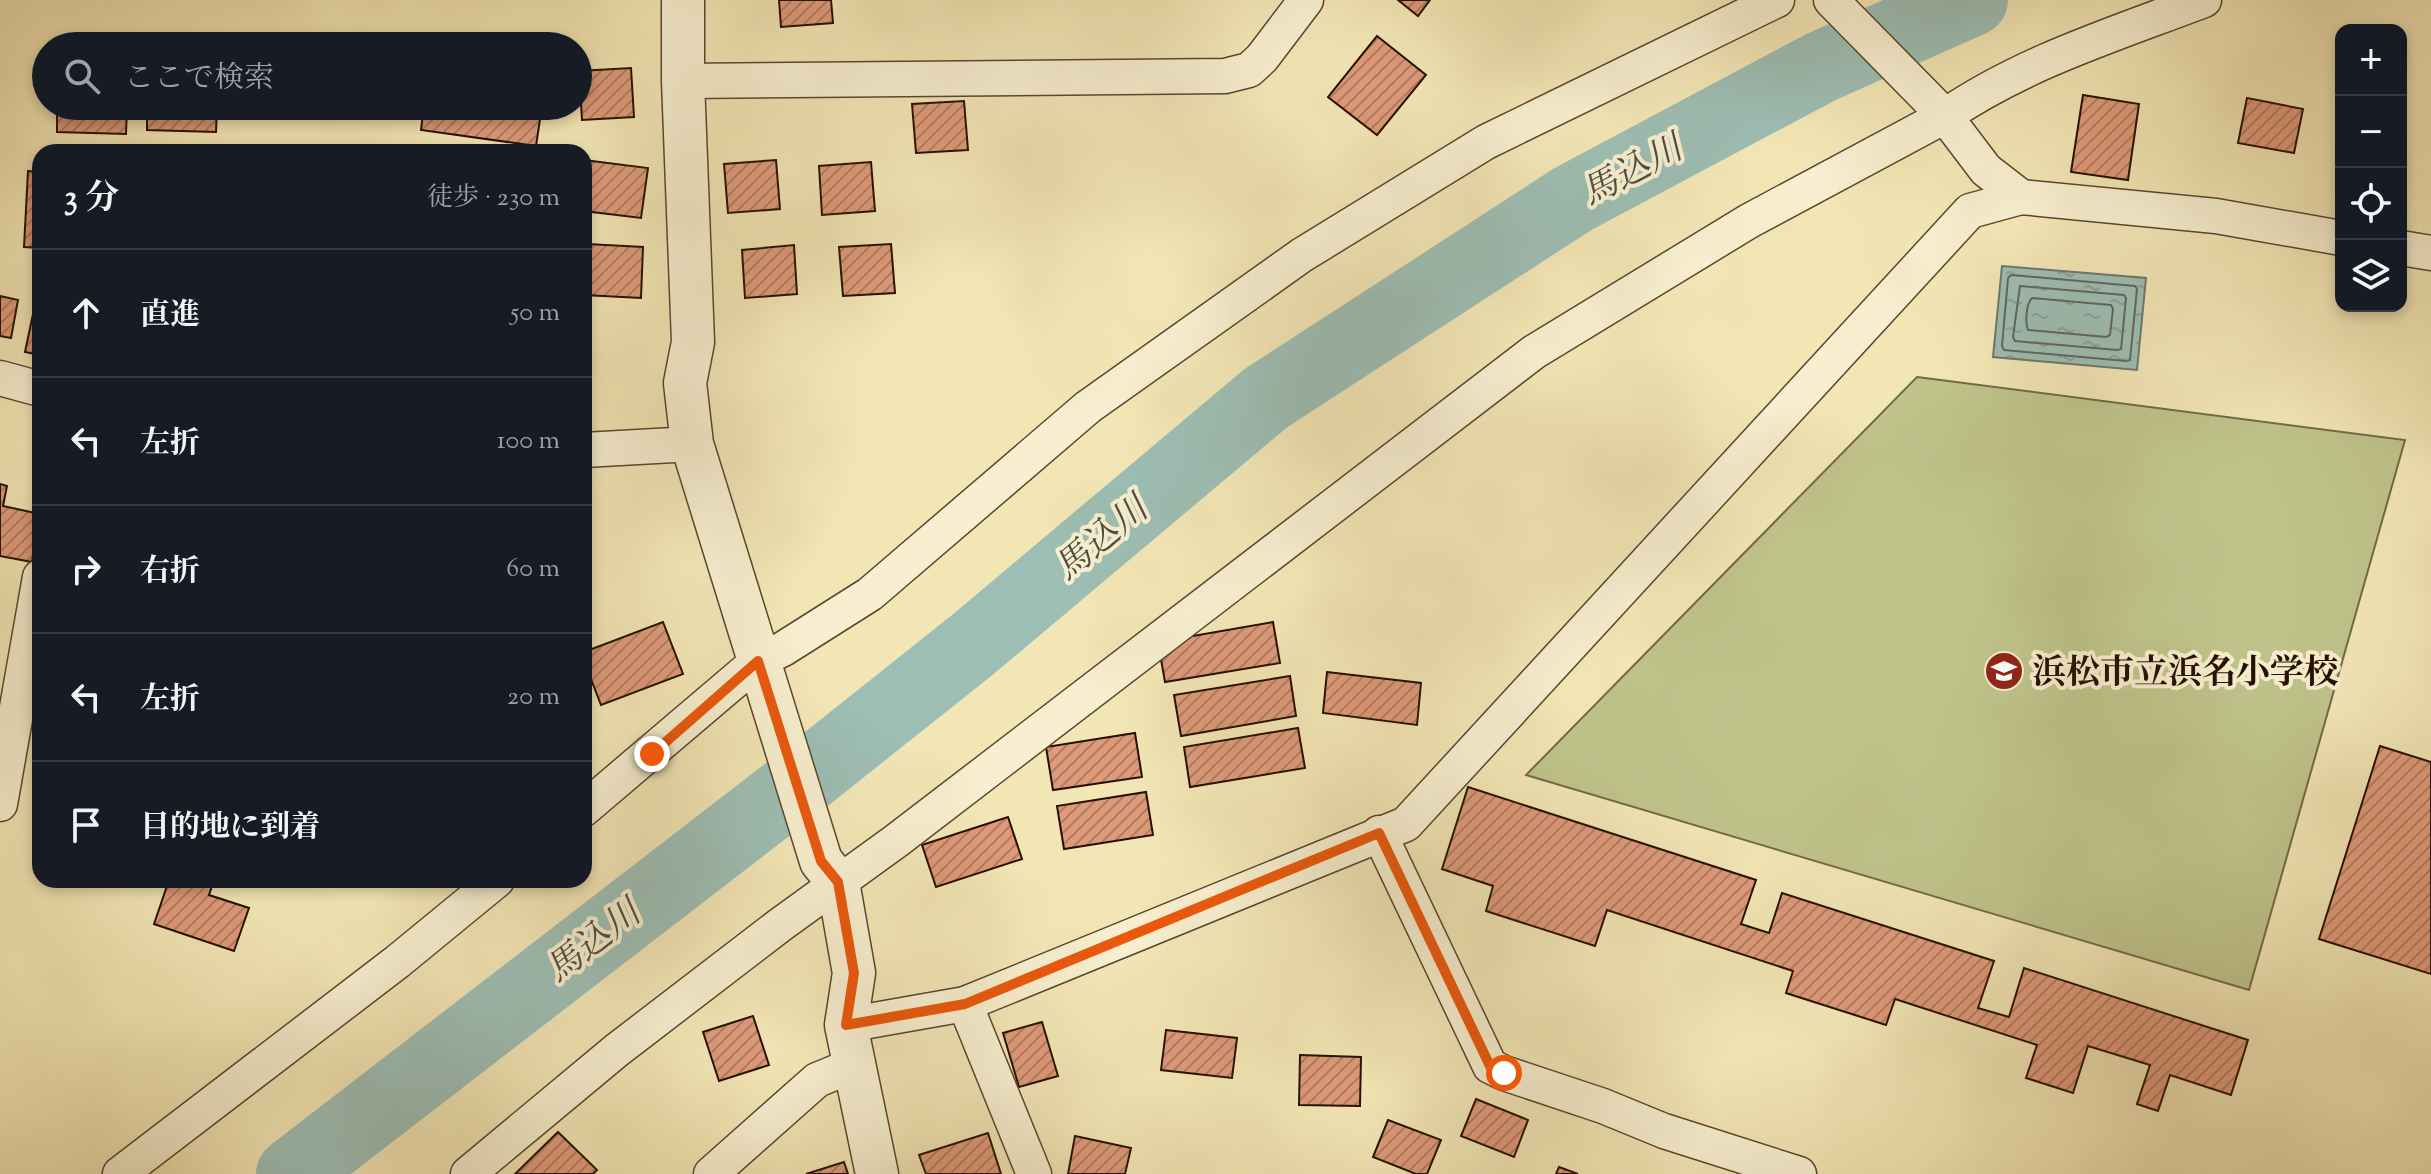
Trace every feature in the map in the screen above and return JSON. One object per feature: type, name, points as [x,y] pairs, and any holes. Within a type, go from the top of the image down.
[{"type":"street","points":[[683,0],[693,342],[685,383],[692,444],[762,672],[830,872],[854,973],[851,1044],[877,1174]]},
{"type":"street","points":[[683,81],[1225,76],[1249,70],[1262,58],[1306,0]]},
{"type":"street","points":[[592,803],[762,672],[783,649],[870,594],[1088,407],[1302,255],[1486,142],[1777,0]]},
{"type":"street","points":[[1831,0],[1945,116],[1986,170],[2021,197]]},
{"type":"street","points":[[468,1174],[830,872],[896,841],[1534,352],[1749,221],[2043,60],[2204,0]]},
{"type":"street","points":[[711,1174],[817,1080],[851,1044],[965,1004],[1406,824],[1970,211],[2021,197],[2216,216],[2335,237]]},
{"type":"street","points":[[2407,249],[2431,253]]},
{"type":"street","points":[[0,378],[32,387]]},
{"type":"street","points":[[592,450],[692,444]]},
{"type":"street","points":[[0,804],[32,622]]},
{"type":"street","points":[[1379,833],[1490,1066],[1664,1131],[1799,1174]]},
{"type":"street","points":[[120,1174],[397,962],[487,888]]},
{"type":"street","points":[[965,1004],[1034,1174]]},
{"type":"green space","points":[[1917,377],[2405,440],[2249,990],[1526,775]]},
{"type":"water","points":[[2002,266],[2146,278],[2137,370],[1993,357]]},
{"type":"building","points":[[779,0],[831,0],[833,23],[781,27]]},
{"type":"building","points":[[1398,0],[1430,0],[1418,16]]},
{"type":"building","points":[[1377,36],[1426,75],[1377,135],[1328,97]]},
{"type":"building","points":[[631,68],[634,117],[592,119],[592,70]]},
{"type":"building","points":[[2083,95],[2139,104],[2128,180],[2071,172]]},
{"type":"building","points":[[2247,98],[2303,109],[2294,153],[2238,143]]},
{"type":"building","points":[[964,101],[968,150],[916,153],[912,104]]},
{"type":"building","points":[[57,120],[126,120],[126,134],[57,132]]},
{"type":"building","points":[[147,120],[216,120],[216,132],[147,130]]},
{"type":"building","points":[[422,120],[540,120],[536,144],[421,130]]},
{"type":"building","points":[[776,160],[780,209],[728,213],[724,164]]},
{"type":"building","points":[[592,161],[648,168],[641,218],[592,212]]},
{"type":"building","points":[[871,162],[875,211],[822,215],[819,166]]},
{"type":"building","points":[[28,171],[32,171],[32,248],[24,247]]},
{"type":"building","points":[[592,244],[643,247],[641,298],[592,295]]},
{"type":"building","points":[[891,244],[895,293],[843,296],[839,247]]},
{"type":"building","points":[[794,245],[797,294],[745,298],[742,250]]},
{"type":"building","points":[[0,296],[18,300],[11,338],[0,336]]},
{"type":"building","points":[[32,319],[32,353],[25,352]]},
{"type":"building","points":[[0,484],[7,486],[3,506],[32,512],[32,562],[0,556]]},
{"type":"building","points":[[663,622],[683,674],[601,705],[592,682],[592,649]]},
{"type":"building","points":[[1273,622],[1280,663],[1165,682],[1158,642]]},
{"type":"building","points":[[1327,672],[1421,683],[1417,725],[1323,713]]},
{"type":"building","points":[[1290,676],[1296,716],[1181,736],[1174,695]]},
{"type":"building","points":[[1298,728],[1305,768],[1190,787],[1184,747]]},
{"type":"building","points":[[1135,733],[1142,777],[1053,790],[1046,747]]},
{"type":"building","points":[[2380,746],[2431,762],[2431,974],[2319,939]]},
{"type":"building","points":[[1468,787],[1756,880],[1741,924],[1769,933],[1782,893],[1994,961],[1978,1008],[2009,1017],[2024,968],[2248,1040],[2231,1095],[2170,1075],[2158,1111],[2137,1104],[2150,1065],[2088,1046],[2073,1093],[2026,1078],[2037,1045],[1895,999],[1886,1025],[1786,993],[1793,971],[1607,910],[1595,946],[1486,911],[1493,886],[1442,869]]},
{"type":"building","points":[[1146,792],[1153,835],[1064,849],[1057,806]]},
{"type":"building","points":[[1008,817],[1022,859],[936,887],[922,845]]},
{"type":"building","points":[[166,888],[211,888],[209,895],[249,908],[234,951],[154,924]]},
{"type":"building","points":[[753,1016],[769,1065],[719,1081],[703,1032]]},
{"type":"building","points":[[1042,1022],[1058,1076],[1019,1087],[1003,1033]]},
{"type":"building","points":[[1166,1030],[1237,1038],[1232,1078],[1161,1070]]},
{"type":"building","points":[[1300,1055],[1361,1057],[1360,1106],[1299,1105]]},
{"type":"building","points":[[1476,1099],[1528,1120],[1514,1157],[1461,1136]]},
{"type":"building","points":[[1388,1120],[1441,1140],[1427,1174],[1416,1174],[1373,1157]]},
{"type":"building","points":[[558,1132],[597,1170],[593,1174],[515,1174]]},
{"type":"building","points":[[988,1133],[1001,1174],[926,1174],[919,1155]]},
{"type":"building","points":[[1075,1136],[1131,1148],[1125,1174],[1068,1174]]},
{"type":"building","points":[[844,1162],[848,1174],[806,1174]]},
{"type":"building","points":[[1559,1167],[1578,1174],[1556,1174]]},
{"type":"waterway","name":"馬込川","points":[[292,1174],[795,786],[971,646],[1266,398],[1573,199],[1821,67],[1972,0]]},
{"type":"place","name":"浜松市立浜名小学校","points":[[2004,671]]},
{"type":"route","points":[[652,754],[758,661],[821,861],[838,882],[854,973],[846,1025],[965,1004],[1379,833],[1490,1066],[1504,1073]]}]
